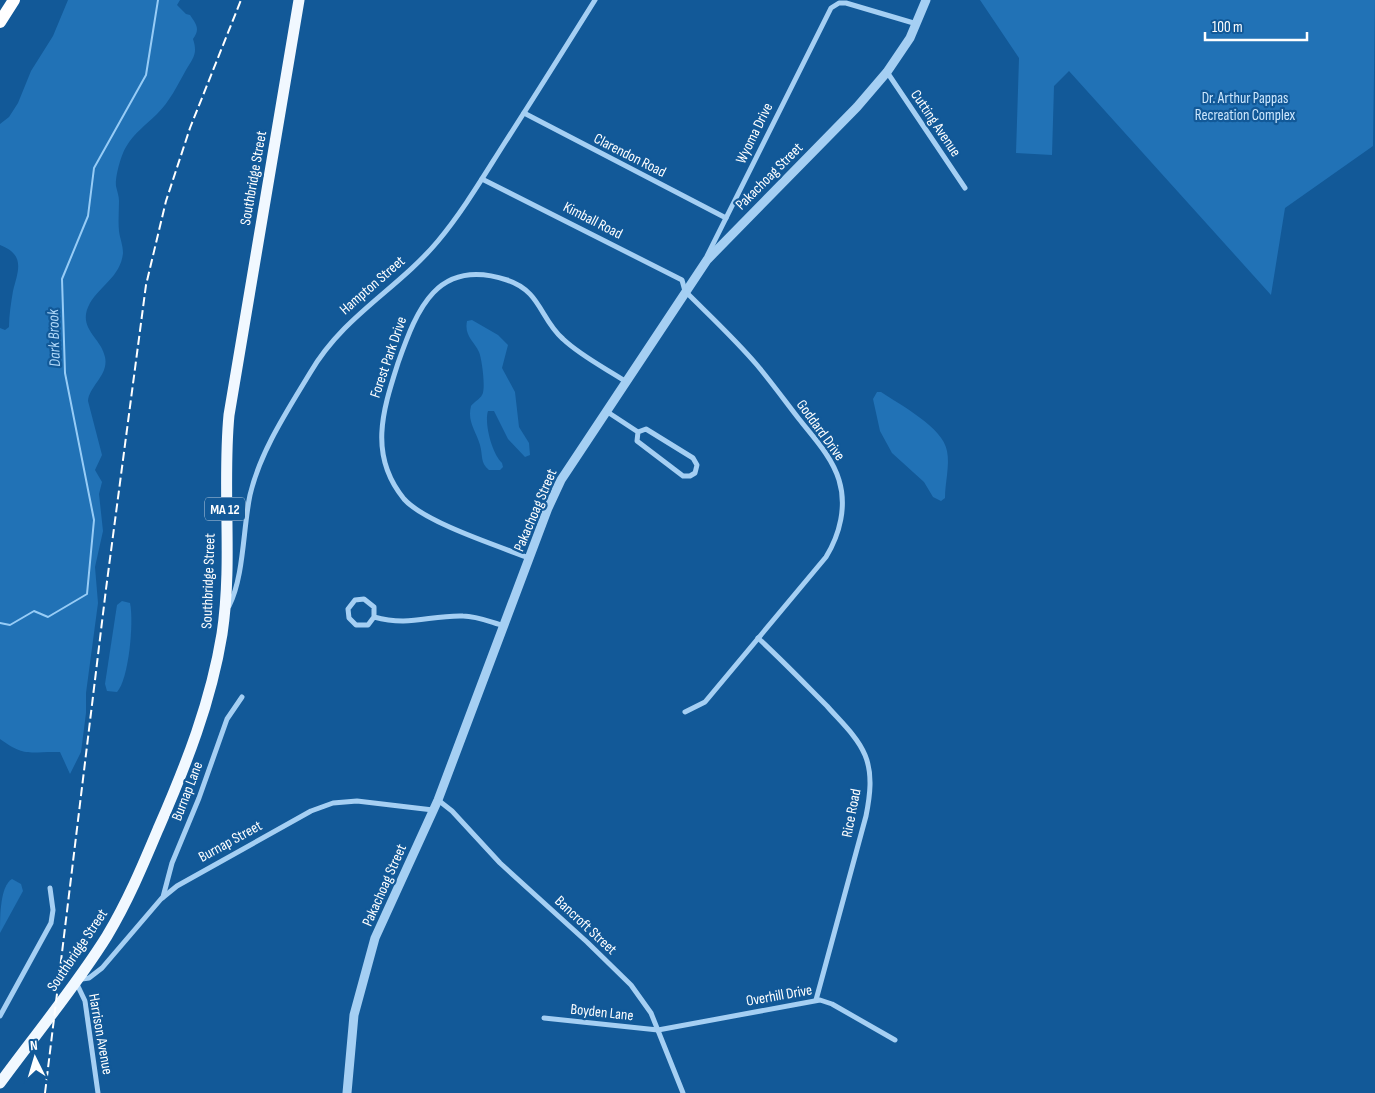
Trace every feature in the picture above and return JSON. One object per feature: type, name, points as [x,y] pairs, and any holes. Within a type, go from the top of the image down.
[{"type":"highway","points":[[0,22],[14,0]]},
{"type":"main road","name":"Southbridge Street","points":[[0,1082],[72,984],[121,912],[180,778],[206,704],[215,668],[224,615],[225,482],[228,415],[299,0]]},
{"type":"street","name":"Hampton Street","points":[[224,615],[236,587],[248,506],[258,467],[309,374],[340,331],[436,243],[482,178],[595,0]]},
{"type":"street","name":"Pakachoag Street","points":[[347,1093],[352,1026],[367,963],[385,912],[438,800],[529,558],[562,480],[703,265],[887,72],[917,24],[926,0]]},
{"type":"street","name":"Wyoma Drive","points":[[703,265],[828,12],[836,4],[846,3],[917,24]]},
{"type":"street","name":"Cutting Avenue","points":[[887,72],[965,188]]},
{"type":"street","name":"Clarendon Road","points":[[524,113],[726,218]]},
{"type":"street","name":"Kimball Road","points":[[482,178],[682,280],[686,291]]},
{"type":"street","name":"Forest Park Drive","points":[[529,558],[430,518],[410,505],[395,485],[384,456],[380,430],[385,402],[412,322],[431,294],[449,282],[480,276],[501,278],[516,284],[530,293],[563,340],[625,382]]},
{"type":"street","name":"Goddard Drive","points":[[685,712],[705,702],[830,550],[841,520],[841,488],[836,473],[824,451],[756,364],[686,291]]},
{"type":"street","points":[[606,411],[638,432]]},
{"type":"street","points":[[646,429],[693,458],[697,465],[695,473],[690,476],[683,476],[643,447],[638,441],[638,432],[646,429]]},
{"type":"street","points":[[355,600],[366,600],[374,607],[374,617],[368,625],[356,625],[349,618],[349,607],[355,600]]},
{"type":"street","points":[[374,617],[412,622],[466,616],[504,626]]},
{"type":"street","name":"Rice Road","points":[[758,638],[786,663],[847,728],[862,750],[868,770],[870,791],[866,816],[816,1000]]},
{"type":"street","name":"Burnap Lane","points":[[163,897],[170,870],[199,798],[227,719],[242,697]]},
{"type":"street","name":"Bancroft Street","points":[[438,800],[449,808],[487,851],[587,942],[631,985],[646,1005],[658,1030],[682,1093]]},
{"type":"street","name":"Burnap Street","points":[[72,984],[89,978],[102,968],[163,897],[190,877],[300,817],[328,805],[357,801],[433,810]]},
{"type":"street","points":[[0,1016],[51,923],[50,888]]},
{"type":"street","name":"Harrison Avenue","points":[[72,984],[85,1000],[98,1093]]},
{"type":"street","name":"Overhill Drive","points":[[658,1030],[816,1000],[832,1004],[895,1040]]},
{"type":"street","name":"Boyden Lane","points":[[544,1018],[658,1030]]},
{"type":"green space","points":[[68,0],[180,0],[177,5],[186,14],[190,15],[196,24],[197,30],[193,39],[194,56],[173,93],[162,109],[133,137],[122,155],[117,172],[116,186],[119,199],[119,231],[123,253],[118,268],[94,297],[86,312],[88,326],[103,350],[105,357],[102,375],[92,390],[88,401],[102,455],[95,470],[102,482],[99,494],[103,531],[95,567],[98,603],[86,693],[86,713],[81,752],[70,774],[60,752],[22,751],[0,739],[0,328],[5,330],[9,327],[18,264],[14,254],[0,245],[0,124],[9,117],[18,103],[31,71],[53,36]]},
{"type":"green space","name":"Dr. Arthur Pappas Recreation Complex","points":[[980,0],[1375,0],[1373,146],[1285,208],[1271,295],[1069,71],[1054,86],[1052,155],[1016,153],[1019,58]]},
{"type":"green space","points":[[472,320],[498,335],[508,345],[502,368],[515,392],[519,427],[529,443],[530,455],[525,457],[508,439],[494,411],[488,411],[488,430],[492,446],[502,463],[503,467],[500,470],[489,470],[484,465],[480,445],[470,417],[471,406],[481,396],[484,387],[479,352],[470,338],[466,326],[467,321]]},
{"type":"green space","points":[[877,392],[881,392],[920,417],[938,433],[944,442],[948,456],[948,468],[945,498],[941,501],[933,497],[924,482],[892,453],[880,431],[873,399]]},
{"type":"green space","points":[[122,601],[130,603],[130,649],[121,685],[117,692],[107,691],[105,684],[117,605]]},
{"type":"green space","points":[[12,879],[21,884],[23,891],[0,933],[3,895],[5,888]]},
{"type":"waterway","name":"Dark Brook","points":[[0,623],[10,625],[34,611],[48,617],[87,594],[94,520],[65,373],[62,279],[88,216],[94,168],[146,75],[158,0]]},
{"type":"railway","points":[[45,1093],[106,589],[146,285],[166,201],[190,128],[241,0]]}]
